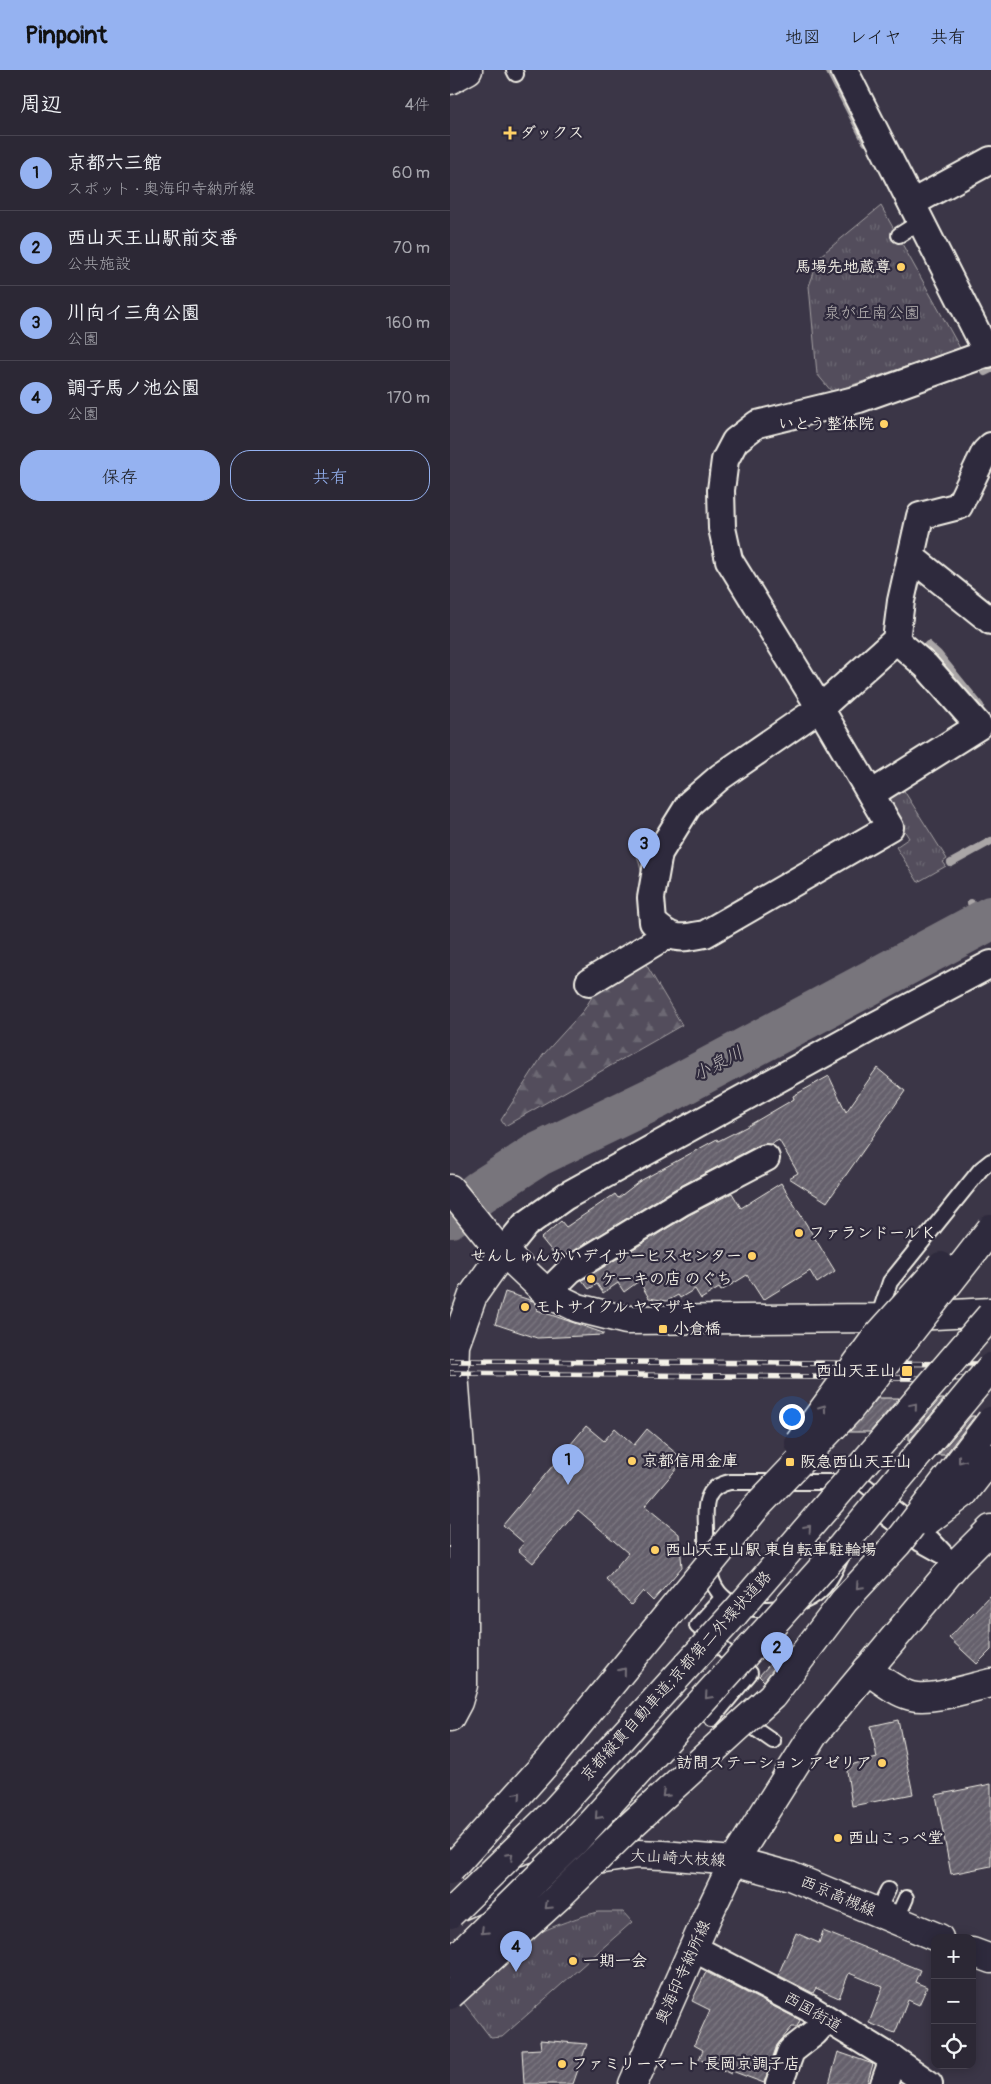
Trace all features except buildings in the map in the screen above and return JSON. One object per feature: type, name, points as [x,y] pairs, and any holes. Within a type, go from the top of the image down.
[{"type":"main road","points":[[450,80],[468,70]]},
{"type":"main road","points":[[450,1189],[498,1246],[547,1293],[578,1308],[626,1320],[878,1318],[991,1312]]},
{"type":"main road","points":[[757,1506],[822,1410],[875,1338],[965,1240],[991,1224]]},
{"type":"main road","points":[[450,1870],[549,1760],[757,1506],[848,1411],[991,1229]]},
{"type":"main road","points":[[450,1717],[458,1702],[463,1685],[463,1490],[454,1373],[456,1345],[472,1295],[498,1246]]},
{"type":"main road","name":"京都縦貫自動車道;京都第二外環状道路","points":[[450,1912],[551,1815],[735,1613],[991,1315]]},
{"type":"main road","points":[[450,1964],[576,1841],[768,1630],[842,1546],[991,1367]]},
{"type":"main road","points":[[450,1995],[544,1910],[627,1829],[772,1696],[844,1601],[897,1544],[991,1421]]},
{"type":"main road","points":[[897,1544],[964,1493],[991,1458]]},
{"type":"main road","name":"大山崎大枝線","points":[[450,1912],[502,1888],[594,1859],[636,1854],[734,1861],[814,1734],[956,1564],[991,1529]]},
{"type":"main road","points":[[868,1670],[898,1691],[911,1696],[931,1696],[991,1684]]},
{"type":"main road","name":"西京高槻線","points":[[734,1861],[892,1905],[933,1934]]},
{"type":"main road","name":"奥海印寺納所線","points":[[633,2084],[734,1861]]},
{"type":"main road","points":[[976,1954],[991,1960]]},
{"type":"street","points":[[844,70],[990,353],[859,399],[757,424],[735,441],[725,460],[721,490],[722,528],[728,560],[820,708],[890,827],[704,934],[680,939],[667,935],[653,922],[651,898],[659,853],[690,803],[720,777],[820,708],[896,640],[901,601],[920,516],[959,506],[983,481],[985,452],[991,446]]},
{"type":"street","points":[[916,212],[991,160]]},
{"type":"street","points":[[911,557],[991,622]]},
{"type":"street","points":[[871,794],[985,722],[896,640]]},
{"type":"street","points":[[588,982],[667,935]]},
{"type":"street","points":[[498,1246],[566,1196],[865,1030],[991,964]]},
{"type":"street","points":[[547,1293],[570,1270],[682,1202],[766,1158]]},
{"type":"street","name":"西国街道","points":[[693,1948],[809,2008],[826,2020],[894,2059],[928,2084]]},
{"type":"street","points":[[779,2084],[791,2051],[814,2033],[826,2020]]},
{"type":"street","points":[[884,2084],[894,2059]]},
{"type":"lane","points":[[899,234],[916,212]]},
{"type":"lane","points":[[878,1318],[890,1282],[981,1169],[991,1162]]},
{"type":"lane","points":[[730,1482],[860,1482],[928,1534],[956,1564],[920,1544],[881,1514],[864,1515],[854,1524],[832,1579],[822,1591],[796,1604],[764,1609],[736,1604],[723,1597],[713,1586],[706,1546],[707,1502],[715,1487],[730,1482]]},
{"type":"lane","points":[[712,1719],[750,1673],[698,1626],[723,1597]]},
{"type":"lane","points":[[753,1727],[773,1741]]},
{"type":"green space","name":"泉が丘南公園","points":[[881,206],[960,348],[832,392],[817,374],[809,286],[820,256]]},
{"type":"green space","points":[[901,786],[947,859],[943,862],[946,866],[918,882],[896,847],[909,838],[885,800]]},
{"type":"green space","points":[[661,837],[645,886],[634,843]]},
{"type":"green space","points":[[644,961],[682,1025],[505,1126],[501,1120],[543,1055],[584,1010],[599,985]]},
{"type":"green space","points":[[598,1912],[623,1912],[632,1922],[502,2037],[491,2038],[450,1985],[538,1933]]},
{"type":"waterway","points":[[829,70],[866,142]]},
{"type":"waterway","points":[[985,372],[991,369]]},
{"type":"waterway","points":[[928,645],[938,654],[980,706]]},
{"type":"waterway","points":[[951,863],[991,841]]},
{"type":"waterway","points":[[971,903],[979,926]]},
{"type":"waterway","name":"小泉川","points":[[450,1216],[480,1192],[537,1155],[655,1098],[991,918]]},
{"type":"railway","points":[[450,1361],[991,1364]]},
{"type":"railway","points":[[450,1373],[991,1379]]},
{"type":"place","name":"ダックス","points":[[510,133]]},
{"type":"place","name":"馬場先地蔵尊","points":[[901,267]]},
{"type":"place","name":"いとう整体院","points":[[884,424]]},
{"type":"place","name":"川向イ三角公園","points":[[644,869]]},
{"type":"place","name":"ファランドールＫ","points":[[799,1233]]},
{"type":"place","name":"せんしゅんかいデイサーヒスセンター","points":[[752,1256]]},
{"type":"place","name":"ケーキの店 のぐち","points":[[591,1279]]},
{"type":"place","name":"モトサイクル ヤマザキ","points":[[525,1307]]},
{"type":"place","name":"小倉橋","points":[[663,1329]]},
{"type":"place","name":"西山天王山","points":[[907,1371]]},
{"type":"place","name":"京都信用金庫","points":[[632,1461]]},
{"type":"place","name":"阪急西山天王山","points":[[790,1462]]},
{"type":"place","name":"京都六三館","points":[[568,1485]]},
{"type":"place","name":"西山天王山駅 東自転車駐輪場","points":[[655,1550]]},
{"type":"place","name":"西山天王山駅前交番","points":[[777,1673]]},
{"type":"place","name":"訪問ステーション アゼリア","points":[[882,1763]]},
{"type":"place","name":"西山こっぺ堂","points":[[838,1838]]},
{"type":"place","name":"一期一会","points":[[573,1961]]},
{"type":"place","name":"調子馬ノ池公園","points":[[516,1972]]},
{"type":"place","name":"ファミリーマート 長岡京調子店","points":[[562,2064]]}]
